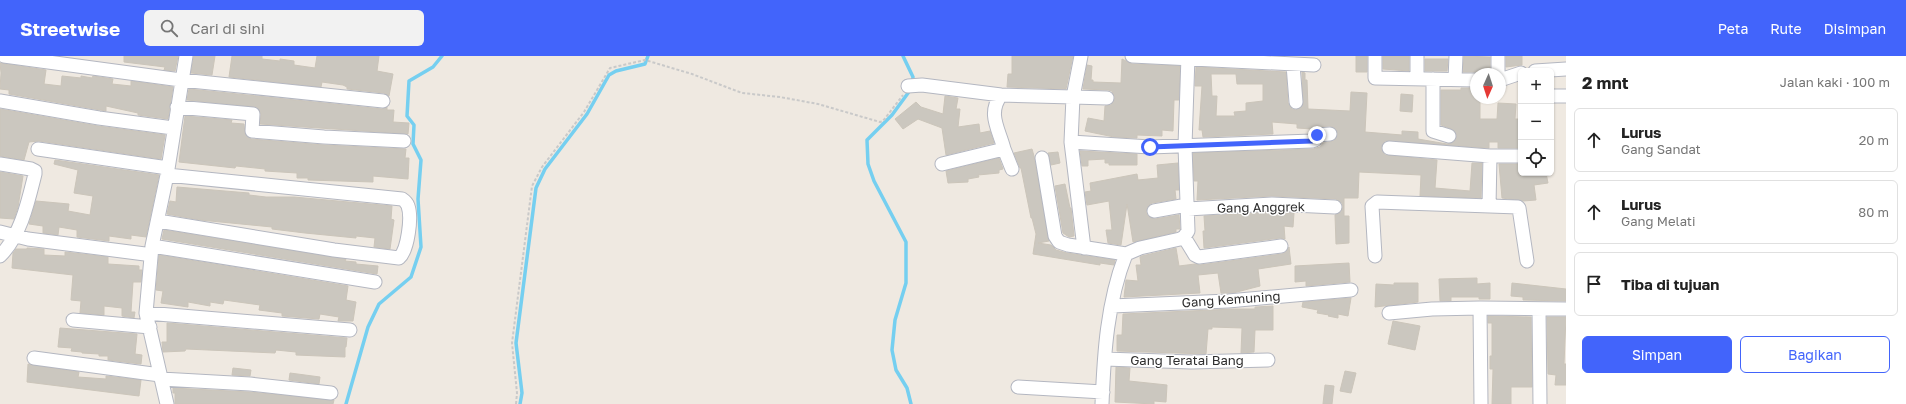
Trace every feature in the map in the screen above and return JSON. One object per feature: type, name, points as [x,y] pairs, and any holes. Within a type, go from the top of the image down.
[{"type":"street","points":[[4,56],[181,80],[383,101]]},
{"type":"street","points":[[167,404],[146,313],[148,250],[158,221],[186,56]]},
{"type":"street","points":[[1081,56],[1073,97],[1071,142],[1084,248]]},
{"type":"street","points":[[1132,56],[1314,65]]},
{"type":"street","points":[[1375,56],[1374,78],[1470,80]]},
{"type":"street","points":[[1417,56],[1417,78]]},
{"type":"street","points":[[1455,79],[1456,56]]},
{"type":"street","points":[[1498,56],[1498,68]]},
{"type":"street","points":[[1042,158],[1055,236],[1062,244],[1126,254],[1184,237],[1188,231],[1186,146],[1188,58]]},
{"type":"street","points":[[1293,65],[1296,102]]},
{"type":"street","points":[[1554,70],[1566,69]]},
{"type":"street","points":[[1506,78],[1518,75]]},
{"type":"street","points":[[1433,79],[1433,131],[1448,136]]},
{"type":"street","points":[[908,86],[922,85],[1000,95],[1107,98]]},
{"type":"street","points":[[1000,95],[995,102],[994,114],[1004,149],[1012,169]]},
{"type":"street","points":[[1554,96],[1566,96]]},
{"type":"street","points":[[0,101],[173,128]]},
{"type":"street","points":[[177,107],[253,114],[252,130],[324,137],[404,140]]},
{"type":"street","points":[[1071,142],[1150,147],[1186,146],[1312,141],[1315,140],[1319,134],[1330,134]]},
{"type":"street","points":[[1389,148],[1490,156],[1518,156]]},
{"type":"street","points":[[38,149],[167,171],[402,199],[408,206],[410,225],[404,251],[399,258],[334,250],[158,221]]},
{"type":"street","points":[[942,164],[1004,149]]},
{"type":"street","points":[[1489,206],[1490,156]]},
{"type":"street","points":[[0,164],[35,171],[25,213],[14,236],[0,256]]},
{"type":"street","points":[[1376,256],[1372,206],[1375,203],[1489,206],[1519,208],[1527,261]]},
{"type":"street","name":"Gang Anggrek","points":[[1154,211],[1188,207],[1272,204],[1335,207]]},
{"type":"street","points":[[0,232],[14,236],[148,250],[376,282]]},
{"type":"street","points":[[1184,237],[1195,255],[1199,257],[1280,246]]},
{"type":"street","points":[[1018,387],[1102,398],[1105,359],[1112,306],[1126,254]]},
{"type":"street","name":"Gang Kemuning","points":[[1112,306],[1228,301],[1351,290]]},
{"type":"street","points":[[1480,308],[1481,404]]},
{"type":"street","points":[[1389,313],[1432,309],[1566,309]]},
{"type":"street","points":[[1539,310],[1540,404]]},
{"type":"street","points":[[146,313],[350,330]]},
{"type":"street","points":[[73,320],[150,327]]},
{"type":"street","points":[[34,358],[161,377],[250,384],[331,393]]},
{"type":"street","name":"Gang Teratai Bang","points":[[1105,359],[1191,362],[1268,360]]},
{"type":"path","points":[[516,404],[516,371],[512,342],[532,186],[542,167],[584,112],[610,68],[644,60],[692,74],[742,93],[811,103],[880,122],[883,121],[896,106],[908,86]]},
{"type":"building","points":[[124,56],[178,56],[175,71],[164,70],[165,67],[124,62]]},
{"type":"building","points":[[194,56],[215,56],[212,75],[191,73]]},
{"type":"building","points":[[232,56],[262,56],[262,59],[294,61],[294,65],[315,68],[317,56],[379,56],[377,71],[393,74],[389,96],[384,93],[347,89],[347,87],[343,85],[322,82],[321,87],[229,77]]},
{"type":"building","points":[[1012,56],[1073,56],[1066,89],[1007,87],[1008,74],[1012,74]]},
{"type":"building","points":[[1356,56],[1367,56],[1367,72],[1356,72]]},
{"type":"building","points":[[1383,56],[1409,56],[1409,71],[1383,69]]},
{"type":"building","points":[[1464,56],[1490,57],[1490,68],[1470,68],[1470,72],[1463,72]]},
{"type":"building","points":[[1506,56],[1522,56],[1522,65],[1506,67]]},
{"type":"building","points":[[1122,59],[1132,64],[1180,66],[1179,100],[1174,100],[1173,131],[1162,130],[1162,136],[1137,135],[1137,138],[1114,137],[1085,131],[1088,118],[1104,121],[1105,106],[1111,105],[1115,98],[1112,91],[1083,89],[1087,65],[1092,66],[1091,80],[1093,80],[1093,82],[1121,83]]},
{"type":"building","points":[[1425,59],[1448,59],[1447,71],[1425,71]]},
{"type":"building","points":[[0,63],[46,70],[44,84],[61,86],[62,76],[81,78],[81,76],[92,78],[93,76],[113,79],[112,84],[131,86],[131,81],[173,87],[168,119],[138,115],[138,113],[106,106],[106,111],[9,94],[9,90],[0,89]]},
{"type":"building","points":[[1196,67],[1286,72],[1288,103],[1292,109],[1296,110],[1303,105],[1302,72],[1305,73],[1305,80],[1307,80],[1308,109],[1350,111],[1351,92],[1367,93],[1365,132],[1402,135],[1402,131],[1418,132],[1418,139],[1447,144],[1454,142],[1457,135],[1452,129],[1441,125],[1441,90],[1461,90],[1461,88],[1470,88],[1470,104],[1480,104],[1480,119],[1497,119],[1498,104],[1516,104],[1515,119],[1518,119],[1518,148],[1498,148],[1498,142],[1489,142],[1489,148],[1385,141],[1381,148],[1385,155],[1437,160],[1435,188],[1470,191],[1472,163],[1482,163],[1481,198],[1420,196],[1421,175],[1359,172],[1358,198],[1344,198],[1344,216],[1349,216],[1349,243],[1336,244],[1335,215],[1341,212],[1343,207],[1342,203],[1336,199],[1272,196],[1197,200],[1198,181],[1194,181],[1193,153],[1313,149],[1320,147],[1323,143],[1334,141],[1338,134],[1336,129],[1330,126],[1316,127],[1312,129],[1297,128],[1297,124],[1272,122],[1273,134],[1203,137],[1202,130],[1199,130],[1202,86],[1195,86]],"holes":[[[1211,74],[1236,74],[1237,84],[1263,84],[1263,101],[1246,103],[1246,111],[1234,112],[1235,116],[1216,116],[1217,96],[1212,96]]]},
{"type":"building","points":[[189,89],[382,109],[387,107],[387,110],[394,110],[393,122],[409,123],[408,134],[260,124],[261,114],[257,107],[187,100]]},
{"type":"building","points":[[1401,94],[1413,95],[1412,112],[1400,111]]},
{"type":"building","points":[[945,96],[958,98],[956,109],[960,109],[958,127],[979,124],[980,133],[990,131],[994,143],[946,155],[942,128],[918,119],[903,129],[895,119],[916,102],[921,107],[943,114]]},
{"type":"building","points":[[0,109],[98,126],[165,135],[161,159],[39,141],[29,142],[24,160],[0,156]]},
{"type":"building","points":[[185,116],[232,120],[231,123],[244,124],[245,134],[251,139],[324,145],[406,149],[405,158],[409,158],[408,179],[373,176],[373,182],[308,180],[308,178],[297,178],[297,173],[265,171],[265,169],[236,166],[235,168],[179,162]]},
{"type":"building","points":[[1032,149],[1049,241],[1038,243],[1051,245],[1056,250],[1067,253],[1115,260],[1114,265],[1100,263],[1100,265],[1033,254],[1036,234],[1031,218],[1021,168],[1014,153]]},
{"type":"building","points":[[1080,151],[1137,154],[1137,165],[1109,165],[1109,163],[1105,163],[1105,159],[1088,160],[1088,166],[1082,166]]},
{"type":"building","points":[[1058,152],[1060,163],[1051,165],[1048,153]]},
{"type":"building","points":[[999,158],[1003,169],[999,170],[999,173],[978,175],[979,177],[968,179],[968,182],[948,183],[946,171]]},
{"type":"building","points":[[55,160],[159,175],[146,237],[131,235],[131,239],[109,236],[109,241],[77,237],[77,230],[59,227],[58,235],[43,233],[43,226],[29,224],[36,201],[69,204],[68,211],[90,215],[93,196],[74,193],[78,170],[54,164]]},
{"type":"building","points":[[1178,163],[1179,190],[1175,190],[1176,199],[1152,203],[1149,205],[1146,212],[1148,216],[1155,219],[1179,215],[1180,229],[1176,229],[1176,232],[1133,242],[1127,204],[1121,245],[1108,243],[1106,230],[1112,230],[1109,201],[1087,205],[1085,192],[1091,191],[1090,183],[1137,174],[1138,180],[1158,178],[1157,165]]},
{"type":"building","points":[[1499,164],[1518,164],[1518,176],[1547,176],[1548,183],[1534,185],[1536,200],[1523,201],[1502,198]]},
{"type":"building","points":[[0,172],[23,176],[18,207],[14,219],[0,218]]},
{"type":"building","points":[[1065,184],[1071,208],[1074,236],[1069,237],[1063,233],[1055,186]]},
{"type":"building","points":[[177,187],[249,193],[249,195],[266,197],[294,197],[392,206],[391,219],[394,220],[390,249],[374,247],[375,238],[356,236],[356,238],[305,233],[272,229],[272,227],[200,220],[167,214],[170,201],[176,202]]},
{"type":"building","points":[[1272,212],[1294,213],[1293,227],[1284,226],[1285,239],[1280,238],[1204,248],[1204,216]]},
{"type":"building","points":[[164,230],[346,259],[345,261],[356,262],[356,264],[378,266],[377,274],[162,239]]},
{"type":"building","points":[[1289,247],[1291,264],[1258,269],[1260,286],[1233,293],[1221,293],[1218,273],[1198,275],[1200,293],[1124,297],[1126,280],[1138,281],[1136,265],[1141,265],[1140,257],[1142,256],[1176,248],[1179,266],[1195,264],[1200,265],[1282,254],[1286,252]]},
{"type":"building","points":[[16,249],[44,249],[44,255],[65,256],[65,252],[108,257],[108,264],[139,266],[139,270],[142,270],[141,282],[133,282],[131,312],[135,312],[134,318],[122,316],[122,308],[104,306],[104,315],[80,313],[81,301],[71,300],[73,275],[12,268],[13,253]]},
{"type":"building","points":[[159,255],[348,286],[346,300],[356,302],[353,321],[338,321],[339,317],[320,314],[319,319],[282,316],[282,313],[259,310],[260,305],[224,300],[223,304],[210,302],[210,306],[188,302],[188,307],[161,303],[163,291],[156,290]]},
{"type":"building","points":[[1349,263],[1350,282],[1306,286],[1306,281],[1295,282],[1295,266]]},
{"type":"building","points":[[1477,278],[1477,284],[1490,283],[1490,299],[1479,299],[1479,297],[1451,297],[1451,301],[1440,301],[1439,279]]},
{"type":"building","points":[[1394,283],[1418,283],[1418,302],[1375,307],[1376,284],[1394,285]]},
{"type":"building","points":[[1512,283],[1566,289],[1566,301],[1523,300],[1523,297],[1511,296]]},
{"type":"building","points":[[1351,298],[1348,316],[1338,314],[1338,318],[1317,313],[1318,310],[1302,307],[1303,302]]},
{"type":"building","points":[[1273,306],[1273,330],[1255,330],[1254,352],[1241,353],[1242,328],[1212,327],[1212,329],[1208,329],[1206,354],[1117,351],[1117,335],[1122,335],[1123,314],[1255,309],[1255,307]]},
{"type":"building","points":[[1488,316],[1531,317],[1532,387],[1511,387],[1511,404],[1492,404],[1493,369],[1490,369],[1490,356],[1492,356],[1492,323],[1488,323]]},
{"type":"building","points":[[1547,317],[1566,317],[1564,364],[1566,364],[1566,385],[1555,385],[1556,375],[1548,374]]},
{"type":"building","points":[[1393,321],[1420,326],[1415,350],[1388,344]]},
{"type":"building","points":[[167,323],[347,338],[345,357],[296,355],[296,352],[276,350],[275,353],[186,349],[185,351],[163,352],[162,342],[167,342]]},
{"type":"building","points":[[60,328],[137,334],[135,354],[142,355],[141,364],[108,360],[108,356],[82,353],[71,351],[72,348],[58,347]]},
{"type":"building","points":[[28,364],[79,372],[78,377],[106,379],[106,376],[141,380],[139,396],[27,382]]},
{"type":"building","points":[[1116,367],[1130,368],[1129,381],[1167,385],[1166,402],[1154,401],[1154,404],[1115,402]]},
{"type":"building","points":[[233,368],[251,370],[250,376],[232,375]]},
{"type":"building","points":[[1345,371],[1356,373],[1351,393],[1340,391]]},
{"type":"building","points":[[290,373],[320,377],[319,384],[289,380]]},
{"type":"building","points":[[1325,385],[1334,386],[1332,404],[1323,404]]},
{"type":"building","points":[[173,388],[249,392],[334,400],[333,404],[175,404],[175,393],[173,393]]},
{"type":"waterway","points":[[346,404],[368,327],[379,304],[411,277],[421,247],[418,199],[421,160],[413,144],[414,125],[407,116],[409,81],[433,67],[442,56]]},
{"type":"waterway","points":[[520,404],[522,393],[516,343],[536,188],[545,169],[587,114],[609,75],[616,71],[645,64],[648,56]]},
{"type":"waterway","points":[[903,56],[913,77],[912,83]]},
{"type":"waterway","points":[[911,89],[892,115],[867,140],[868,164],[874,181],[906,242],[906,283],[895,320],[892,350],[896,370],[907,388],[911,404]]},
{"type":"route","points":[[1150,147],[1312,141],[1316,139],[1317,135]]}]
